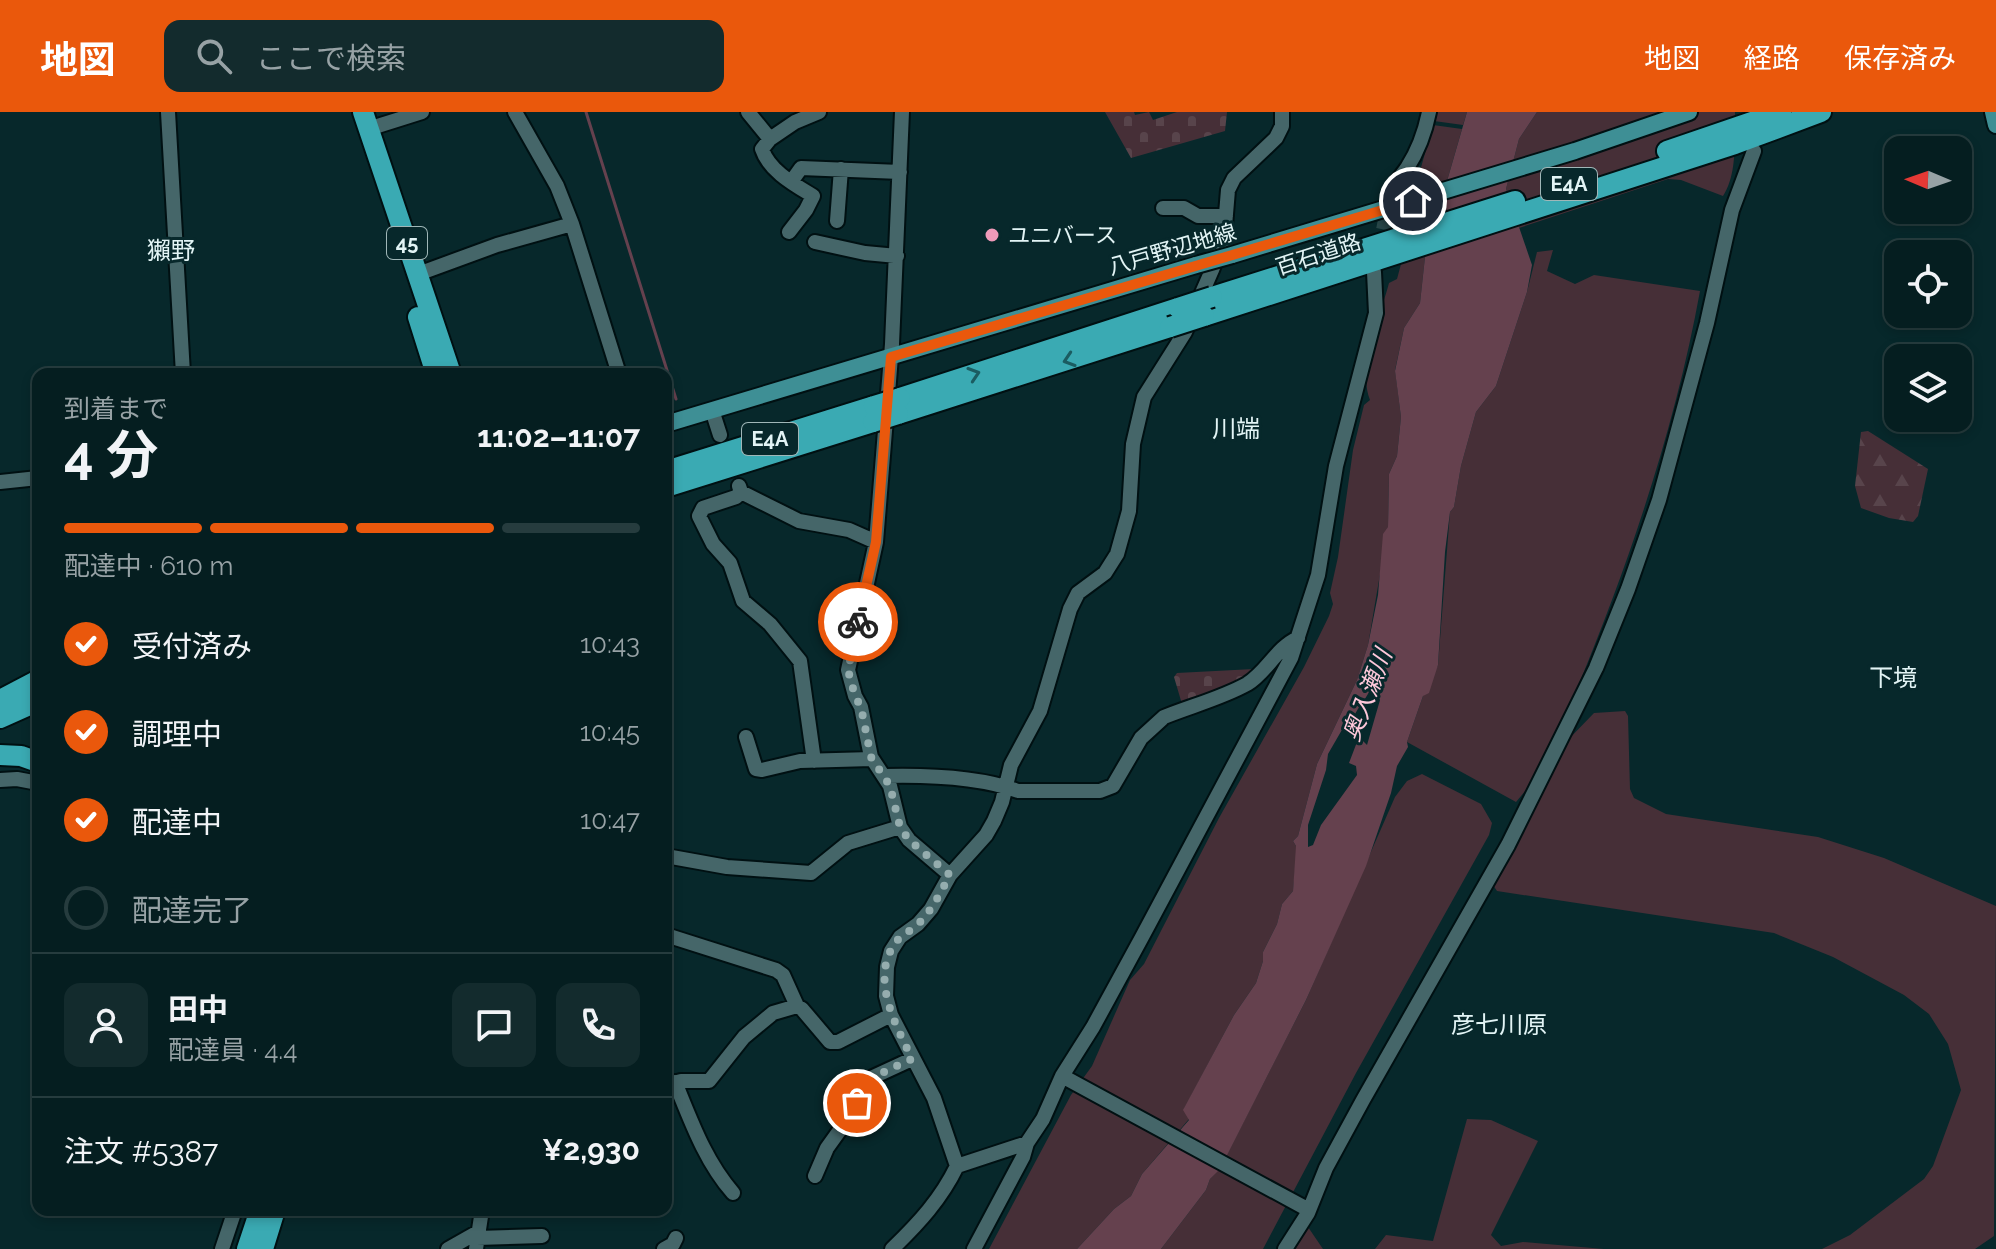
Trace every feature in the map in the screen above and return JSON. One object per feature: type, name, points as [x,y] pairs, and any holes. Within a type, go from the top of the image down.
[{"type":"highway","name":"45","points":[[351,112],[434,368]]},
{"type":"highway","name":"百石道路","points":[[1741,141],[1781,112]]},
{"type":"highway","name":"百石道路","points":[[672,469],[874,414],[1402,244],[1741,141],[1821,112]]},
{"type":"highway","name":"45","points":[[366,120],[449,368]]},
{"type":"highway","name":"E4A","points":[[672,485],[874,414]]},
{"type":"highway","points":[[0,700],[32,685]]},
{"type":"highway","points":[[0,718],[32,704]]},
{"type":"highway","points":[[0,755],[32,760]]},
{"type":"highway","points":[[247,1249],[258,1216]]},
{"type":"highway","points":[[263,1249],[273,1216]]},
{"type":"main road","name":"八戸野辺地線","points":[[672,422],[1413,201],[1689,112]]},
{"type":"main road","points":[[1993,112],[1996,125]]},
{"type":"street","points":[[168,112],[183,368]]},
{"type":"street","points":[[366,120],[422,112]]},
{"type":"street","points":[[515,112],[557,186],[617,368]]},
{"type":"street","points":[[748,112],[770,139]]},
{"type":"street","points":[[789,232],[813,196],[791,182],[762,149],[770,139],[795,122],[819,112]]},
{"type":"street","points":[[902,112],[891,357],[876,542],[848,670],[861,707],[872,759],[893,795],[900,827],[909,840],[950,875]]},
{"type":"street","points":[[892,1249],[924,1218],[948,1186],[957,1166],[934,1098],[891,1015],[886,996],[887,967],[894,945],[931,909],[950,875],[986,835],[1002,802],[1011,765],[1040,711],[1070,609],[1078,593],[1105,573],[1117,554],[1129,511],[1133,444],[1144,397],[1185,332],[1204,290],[1224,238],[1228,190],[1234,178],[1276,138],[1282,126],[1282,112]]},
{"type":"street","points":[[1390,196],[1395,181],[1406,168],[1426,130],[1429,112]]},
{"type":"street","points":[[1285,1249],[1363,1100],[1508,845],[1596,668],[1659,500],[1707,323],[1732,210],[1741,141]]},
{"type":"street","points":[[791,182],[801,168],[900,172]]},
{"type":"street","points":[[837,221],[841,169]]},
{"type":"street","points":[[1163,208],[1184,208],[1198,216],[1226,216]]},
{"type":"street","points":[[418,274],[497,245],[572,224]]},
{"type":"street","points":[[815,242],[865,253],[897,256]]},
{"type":"street","points":[[974,1249],[1023,1157],[1027,1143],[1043,1119],[1291,658],[1318,575],[1336,466],[1376,313],[1374,272]]},
{"type":"street","points":[[712,410],[720,435]]},
{"type":"street","points":[[0,482],[32,479]]},
{"type":"street","points":[[814,761],[800,661],[770,624],[743,601],[730,563],[713,544],[699,516],[703,508],[736,497],[740,488],[799,521],[849,530],[876,542]]},
{"type":"street","points":[[884,776],[1006,786],[1018,791],[1084,792],[1113,786],[1130,754],[1154,724],[1164,717],[1250,682],[1272,657],[1298,638]]},
{"type":"street","points":[[746,737],[756,769],[800,761],[872,759]]},
{"type":"street","points":[[0,780],[32,783]]},
{"type":"street","points":[[672,857],[727,867],[811,873],[848,843],[900,827]]},
{"type":"street","points":[[672,937],[776,970],[783,975],[797,1006],[830,1042],[838,1042],[891,1015]]},
{"type":"street","points":[[672,1084],[709,1081],[744,1037],[773,1013],[797,1006]]},
{"type":"street","points":[[815,1176],[827,1148],[865,1095],[873,1077],[912,1059]]},
{"type":"street","points":[[1065,1077],[1306,1207]]},
{"type":"street","points":[[672,1088],[717,1175],[733,1193]]},
{"type":"street","points":[[957,1166],[1027,1143]]},
{"type":"street","points":[[222,1249],[233,1216]]},
{"type":"street","points":[[477,1240],[481,1216]]},
{"type":"street","points":[[448,1249],[477,1240],[542,1236]]},
{"type":"street","points":[[664,1249],[676,1238]]},
{"type":"green space","points":[[1105,112],[1134,112],[1135,115],[1149,112],[1153,120],[1177,112],[1227,112],[1225,131],[1131,158]]},
{"type":"green space","points":[[1435,112],[1467,112],[1463,125],[1434,121]]},
{"type":"green space","points":[[1537,112],[1735,112],[1734,156],[1728,187],[1723,196],[1681,180],[1668,179],[1519,228],[1506,189],[1519,139]]},
{"type":"green space","points":[[1433,125],[1462,129],[1425,257],[1420,303],[1404,328],[1395,370],[1401,417],[1397,456],[1389,474],[1388,527],[1368,645],[1357,680],[1317,764],[1298,836],[1293,841],[1296,859],[1293,891],[1282,904],[1277,924],[1263,952],[1256,983],[1234,1015],[1184,1109],[1189,1119],[1142,1174],[1131,1196],[1114,1209],[1077,1249],[989,1249],[1071,1095],[1092,1066],[1130,980],[1144,964],[1329,616],[1353,450],[1364,405],[1370,400],[1366,373],[1368,358],[1389,283],[1397,279],[1421,190],[1416,185]]},
{"type":"green space","points":[[1553,250],[1547,271],[1575,284],[1594,275],[1700,291],[1665,441],[1616,590],[1572,699],[1526,790],[1516,802],[1407,742],[1438,665],[1450,512],[1454,507],[1461,466],[1476,412],[1496,386],[1537,252]]},
{"type":"green space","points":[[1868,431],[1928,469],[1918,516],[1913,522],[1861,508],[1855,486],[1861,432]]},
{"type":"green space","points":[[1254,669],[1239,684],[1182,704],[1174,677],[1177,673]]},
{"type":"green space","points":[[1625,711],[1628,716],[1630,789],[1634,798],[1666,814],[1818,837],[1884,858],[1996,906],[1994,1236],[1975,1249],[1822,1249],[1850,1235],[1924,1179],[1933,1166],[1961,1090],[1948,1044],[1929,1014],[1904,995],[1833,957],[1774,933],[1497,891],[1491,882],[1564,744],[1594,713]]},
{"type":"green space","points":[[1422,774],[1481,804],[1492,823],[1489,835],[1356,1073],[1263,1249],[1161,1249],[1220,1168],[1306,1000],[1395,797],[1407,781]]},
{"type":"green space","points":[[1467,1119],[1491,1120],[1538,1141],[1491,1235],[1501,1246],[1523,1242],[1604,1249],[1375,1249],[1386,1235],[1433,1241]]},
{"type":"green space","points":[[1304,1226],[1308,1227],[1323,1249],[1291,1249]]},
{"type":"shaded area","points":[[1467,112],[1537,112],[1519,139],[1506,189],[1532,265],[1527,292],[1496,386],[1476,412],[1461,466],[1454,507],[1450,512],[1438,665],[1429,693],[1423,696],[1408,747],[1397,766],[1366,866],[1306,1000],[1220,1169],[1210,1179],[1206,1190],[1161,1249],[1077,1249],[1114,1209],[1131,1196],[1142,1174],[1189,1120],[1183,1110],[1234,1015],[1256,983],[1263,952],[1277,924],[1282,904],[1293,891],[1296,846],[1293,841],[1298,836],[1317,764],[1357,680],[1368,645],[1378,595],[1383,534],[1388,527],[1389,474],[1397,456],[1401,417],[1395,371],[1404,328],[1420,303],[1425,257]],"holes":[[[1370,690],[1376,690],[1380,700],[1367,745],[1363,741],[1357,742],[1349,763],[1356,766],[1357,775],[1321,825],[1313,845],[1308,847],[1308,825],[1326,770],[1328,754]]]},
{"type":"waterway","points":[[586,112],[666,368]]},
{"type":"waterway","points":[[672,386],[676,399]]},
{"type":"tunnel","points":[[1379,250],[1389,200]]},
{"type":"way so far","points":[[857,1103],[865,1095],[873,1077],[912,1059],[891,1015],[886,996],[887,967],[894,945],[931,909],[950,875],[909,840],[900,827],[890,786],[871,757],[861,707],[848,670],[858,622]]},
{"type":"place","name":"ユニバース","points":[[992,235]]},
{"type":"district","name":"獺野","points":[[171,250]]},
{"type":"district","name":"川端","points":[[1236,428]]},
{"type":"district","name":"下境","points":[[1893,677]]},
{"type":"district","name":"彦七川原","points":[[1499,1024]]},
{"type":"route","points":[[858,622],[876,542],[891,357],[1413,201]]},
{"type":"water label","name":"奥入瀬川","points":[[1367,695]]}]
